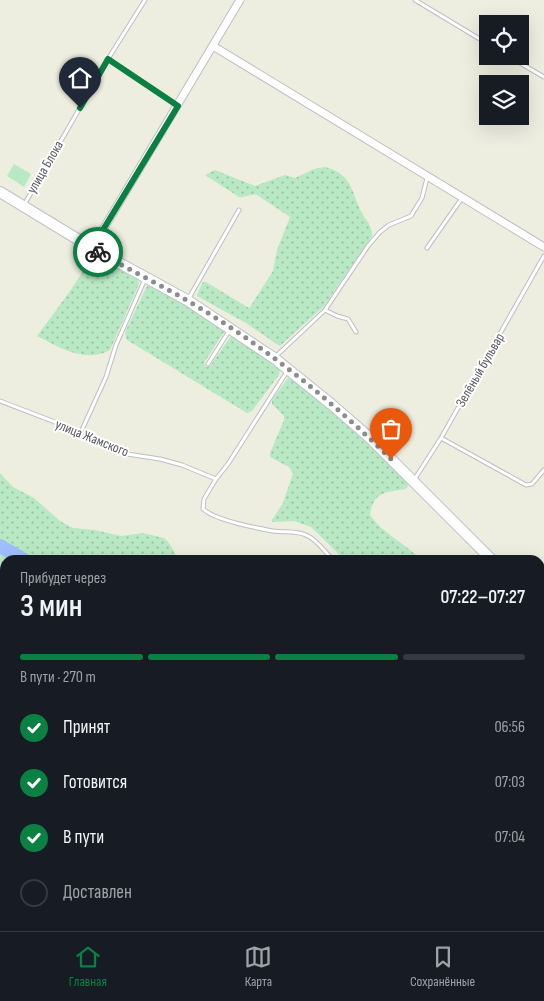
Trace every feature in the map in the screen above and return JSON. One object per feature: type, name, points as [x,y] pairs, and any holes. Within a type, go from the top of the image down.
[{"type":"main road","points":[[0,192],[145,279],[187,300],[274,358],[339,410],[414,481],[487,555]]},
{"type":"street","points":[[92,248],[240,0]]},
{"type":"street","points":[[213,46],[544,247]]},
{"type":"lane","name":"улица Блока","points":[[23,206],[108,59],[145,0]]},
{"type":"lane","points":[[415,0],[479,39]]},
{"type":"lane","points":[[108,59],[178,106]]},
{"type":"lane","points":[[523,65],[544,77]]},
{"type":"lane","points":[[274,358],[325,310],[368,246],[380,232],[390,225],[411,216],[422,198],[427,177]]},
{"type":"lane","points":[[427,248],[462,198]]},
{"type":"lane","points":[[187,300],[239,210]]},
{"type":"lane","name":"Зелёный бульвар","points":[[414,481],[441,438],[544,256]]},
{"type":"lane","points":[[81,432],[106,377],[116,345],[145,279]]},
{"type":"lane","points":[[325,310],[348,319],[356,332]]},
{"type":"lane","points":[[208,364],[231,328]]},
{"type":"lane","points":[[288,369],[228,464],[216,479],[204,499],[203,510],[224,520],[274,531],[295,531],[310,536],[328,555]]},
{"type":"lane","name":"улица Жамского","points":[[0,401],[81,432],[127,454],[182,464],[216,479]]},
{"type":"lane","points":[[441,438],[526,485],[532,484],[544,470]]},
{"type":"green space","points":[[14,164],[31,174],[24,187],[7,176]]},
{"type":"green space","points":[[325,167],[339,173],[348,182],[361,211],[371,227],[372,236],[324,306],[280,346],[246,323],[197,296],[197,294],[203,282],[206,282],[249,308],[273,271],[277,250],[290,217],[257,195],[239,197],[205,175],[215,170],[255,186],[285,175],[295,178],[314,169]]},
{"type":"green space","points":[[98,258],[138,279],[139,284],[110,350],[101,354],[82,355],[63,349],[37,336],[91,259]]},
{"type":"green space","points":[[150,285],[224,328],[224,332],[204,363],[205,366],[210,366],[231,336],[276,364],[280,369],[279,375],[252,411],[247,413],[127,340],[125,334],[127,328],[147,286]]},
{"type":"green space","points":[[288,378],[295,380],[399,471],[409,483],[406,489],[387,492],[377,497],[370,515],[381,528],[416,555],[340,555],[311,527],[294,521],[272,522],[283,503],[293,473],[289,467],[270,457],[284,420],[284,416],[272,404],[272,400]]},
{"type":"green space","points":[[0,473],[13,487],[34,498],[60,521],[73,528],[95,530],[121,536],[143,533],[164,538],[176,555],[0,555]]},
{"type":"waterway","points":[[0,546],[15,555]]},
{"type":"waterway","points":[[280,931],[285,931]]},
{"type":"way so far","points":[[98,252],[187,300],[274,358],[331,404],[391,459]]},
{"type":"route","points":[[80,108],[108,59],[178,106],[92,248],[98,252]]}]
